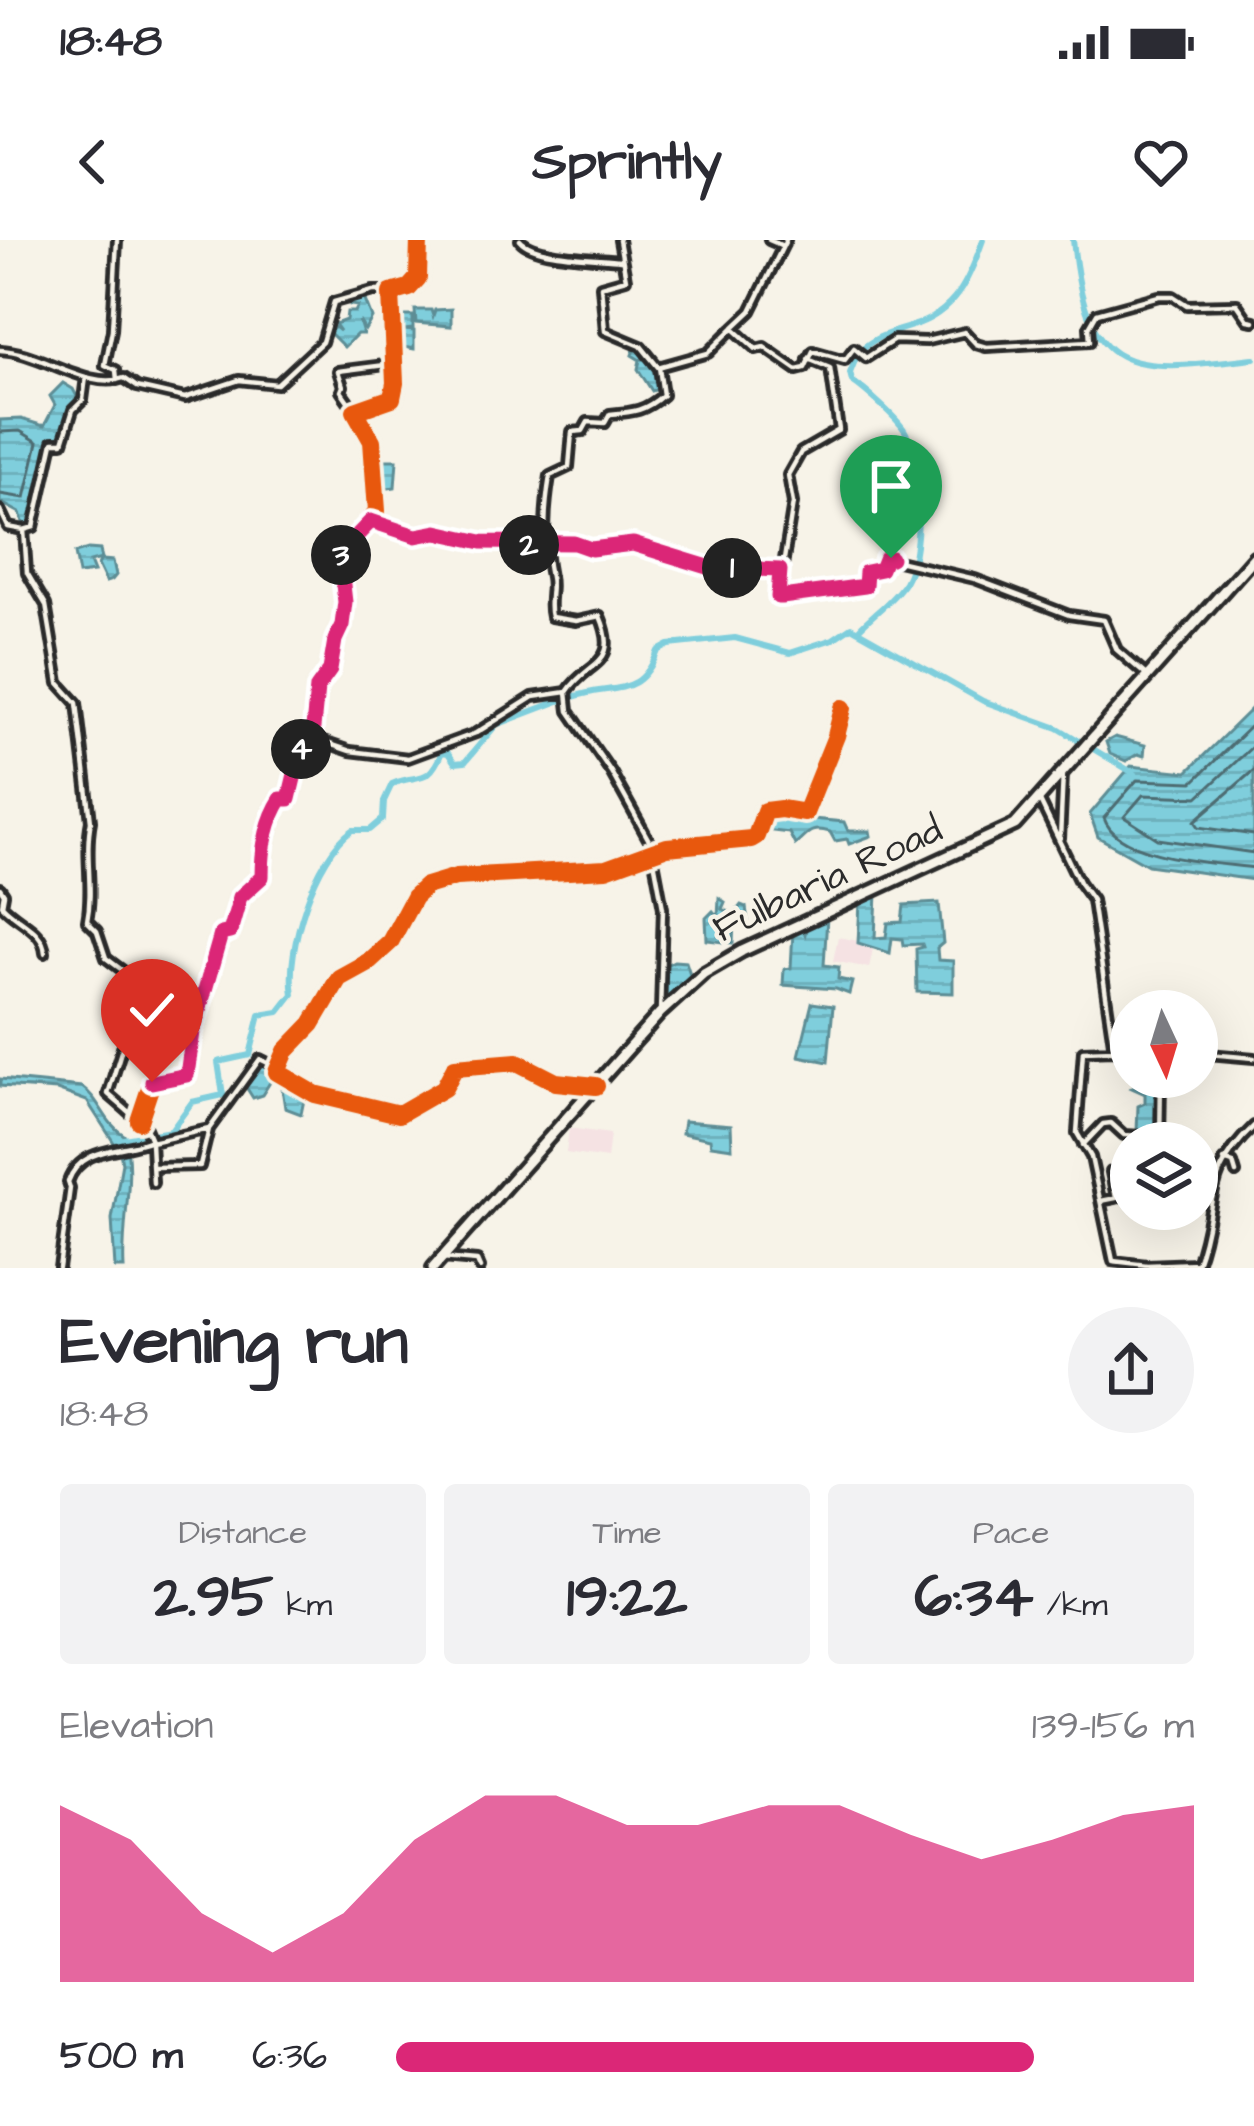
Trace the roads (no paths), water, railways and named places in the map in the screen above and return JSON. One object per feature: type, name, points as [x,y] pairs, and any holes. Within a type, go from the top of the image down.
[{"type":"main road","name":"Fulbaria Road","points":[[433,1268],[691,982],[721,962],[1015,825],[1254,557]]},
{"type":"street","points":[[117,240],[112,330],[105,361],[106,368],[116,370],[117,380]]},
{"type":"street","points":[[0,350],[26,353],[104,382],[124,378],[137,387],[185,398],[238,380],[274,385],[290,376],[322,342],[334,302],[373,290],[409,288],[418,278],[419,240]]},
{"type":"street","points":[[520,240],[526,248],[561,255],[620,260]]},
{"type":"street","points":[[619,240],[626,279],[601,286],[605,332],[641,346],[659,367],[664,393],[642,412],[610,414],[604,423],[588,422],[583,431],[572,433],[569,467],[550,476],[544,545],[551,579],[551,617],[576,621],[600,616],[605,628],[608,647],[604,657],[579,674],[567,692],[569,711],[611,772],[654,854],[663,908],[660,1013]]},
{"type":"street","points":[[659,367],[708,353],[751,310],[784,243],[769,240]]},
{"type":"street","points":[[355,411],[392,398],[392,291]]},
{"type":"street","points":[[733,328],[756,349],[764,346],[792,369],[803,370],[813,351],[845,360],[854,348],[866,358],[890,341],[927,341],[957,332],[965,332],[986,347],[1090,341],[1095,315],[1101,311],[1160,296],[1173,296],[1187,304],[1237,304],[1254,321]]},
{"type":"street","points":[[808,358],[830,368],[839,430],[802,452],[788,476],[794,503],[778,597],[865,586],[866,572],[881,569],[885,558],[975,579],[1069,615],[1104,620],[1117,650],[1146,675]]},
{"type":"street","points":[[311,738],[317,688],[330,670],[342,625],[345,602],[340,559],[377,511],[372,441],[340,391],[338,371],[394,364]]},
{"type":"street","points":[[0,510],[8,527],[34,527],[53,442],[63,442],[73,410],[83,400],[86,376]]},
{"type":"street","points":[[371,521],[416,536],[437,532],[482,542],[574,543],[591,549],[633,544],[708,567],[780,570]]},
{"type":"street","points":[[24,530],[27,573],[46,605],[59,683],[77,703],[91,821],[92,900],[86,920],[97,931],[106,958],[126,973],[117,1002],[131,1019],[108,1094],[150,1137],[153,1183]]},
{"type":"street","points":[[139,1121],[152,1082],[187,1075],[193,1032],[221,934],[230,932],[240,897],[262,877],[272,812],[281,799],[289,799],[303,741],[311,738],[350,752],[408,758],[476,733],[533,697],[567,692]]},
{"type":"street","points":[[596,1086],[556,1082],[518,1062],[487,1062],[455,1067],[444,1088],[399,1114],[314,1094],[277,1072],[276,1066],[290,1044],[312,1024],[339,978],[368,962],[390,942],[403,915],[426,886],[456,877],[606,868],[682,845],[751,839],[765,811],[806,812],[843,708]]},
{"type":"street","points":[[1060,842],[1064,773]]},
{"type":"street","points":[[1040,800],[1092,900],[1110,1023]]},
{"type":"street","points":[[0,888],[2,905],[37,932],[45,953]]},
{"type":"street","points":[[1110,1050],[1083,1051],[1077,1133],[1091,1156],[1111,1264],[1198,1266],[1210,1192],[1224,1160],[1254,1126]]},
{"type":"street","points":[[1218,1055],[1254,1058]]},
{"type":"street","points":[[154,1167],[200,1166],[209,1130],[260,1060],[276,1066]]},
{"type":"street","points":[[1083,1145],[1103,1124],[1110,1123]]},
{"type":"street","points":[[59,1268],[69,1175],[85,1156],[150,1137],[209,1130]]},
{"type":"street","points":[[1224,1160],[1233,1163],[1236,1173]]},
{"type":"street","points":[[1101,1201],[1110,1199]]},
{"type":"street","points":[[442,1258],[470,1259],[480,1268]]},
{"type":"water","points":[[363,295],[372,318],[365,330],[359,321],[363,334],[344,347],[329,332],[335,327],[340,331],[335,324],[346,320],[347,312],[355,312],[358,306],[350,305],[349,300]]},
{"type":"water","points":[[451,309],[451,326],[416,323],[415,310],[431,310],[433,316],[435,310]]},
{"type":"water","points":[[394,316],[413,316],[413,329],[404,330],[414,331],[414,349],[398,346]]},
{"type":"water","points":[[635,346],[645,354],[642,359],[651,361],[658,389],[652,391],[638,369],[640,360],[632,355]]},
{"type":"water","points":[[63,383],[80,402],[71,411],[63,437],[51,442],[32,526],[24,525],[20,513],[0,502],[0,420],[21,419],[44,426],[55,405],[50,396]]},
{"type":"water","points":[[375,460],[397,460],[395,487],[377,490]]},
{"type":"water","points":[[100,550],[102,560],[113,561],[116,575],[112,580],[106,582],[98,565],[101,559],[90,562],[94,572],[79,574],[75,553]]},
{"type":"water","points":[[1254,706],[1254,880],[1148,865],[1098,837],[1090,814],[1131,766],[1187,772]]},
{"type":"water","points":[[1115,737],[1145,745],[1144,756],[1126,761],[1110,754],[1106,742]]},
{"type":"water","points":[[763,817],[844,822],[848,831],[870,831],[871,836],[849,844],[847,839],[835,841],[830,832],[817,830],[795,845],[789,833],[764,830]]},
{"type":"water","points":[[877,893],[875,938],[886,937],[888,923],[902,922],[904,905],[939,903],[943,943],[937,948],[938,960],[953,961],[953,993],[917,992],[916,949],[922,944],[903,945],[902,939],[892,938],[890,953],[858,943],[860,902]]},
{"type":"water","points":[[719,898],[725,902],[722,909],[734,914],[741,905],[746,907],[748,921],[734,923],[733,943],[707,940],[706,918],[713,911],[718,917]]},
{"type":"water","points":[[824,917],[824,965],[839,967],[838,979],[852,982],[849,994],[783,985],[784,969],[791,968],[793,931],[802,928],[805,934],[807,925]]},
{"type":"water","points":[[686,962],[691,977],[664,1000],[666,965]]},
{"type":"water","points":[[812,1003],[833,1006],[828,1062],[799,1056]]},
{"type":"water","points":[[261,1064],[267,1065],[272,1079],[262,1095],[253,1098],[246,1087]]},
{"type":"water","points":[[0,1079],[82,1087],[124,1135],[129,1165],[124,1268],[115,1268],[112,1219],[120,1152],[87,1101],[57,1090],[0,1086]]},
{"type":"water","points":[[290,1081],[306,1090],[301,1114],[285,1108],[281,1082]]},
{"type":"water","points":[[1145,1098],[1159,1098],[1158,1122],[1137,1122],[1138,1106]]},
{"type":"water","points":[[684,1121],[731,1125],[732,1148],[682,1133]]},
{"type":"waterway","points":[[859,351],[884,335],[927,320],[950,304],[966,281],[983,240]]},
{"type":"waterway","points":[[1073,240],[1090,319],[1104,343],[1123,357],[1176,365],[1254,358]]},
{"type":"waterway","points":[[858,353],[850,373],[852,381],[906,433],[918,508],[915,550],[905,582],[859,629]]},
{"type":"waterway","points":[[570,698],[633,684],[651,667],[658,651],[669,645],[735,638],[790,653],[833,639],[851,627],[983,701],[1058,728],[1135,774]]},
{"type":"waterway","points":[[124,1139],[171,1131],[192,1102],[223,1095],[218,1062],[250,1055],[260,1015],[279,1012],[293,994],[298,930],[326,860],[353,830],[370,830],[383,819],[392,784],[427,774],[442,752],[455,763],[465,762],[496,725],[564,699]]}]
